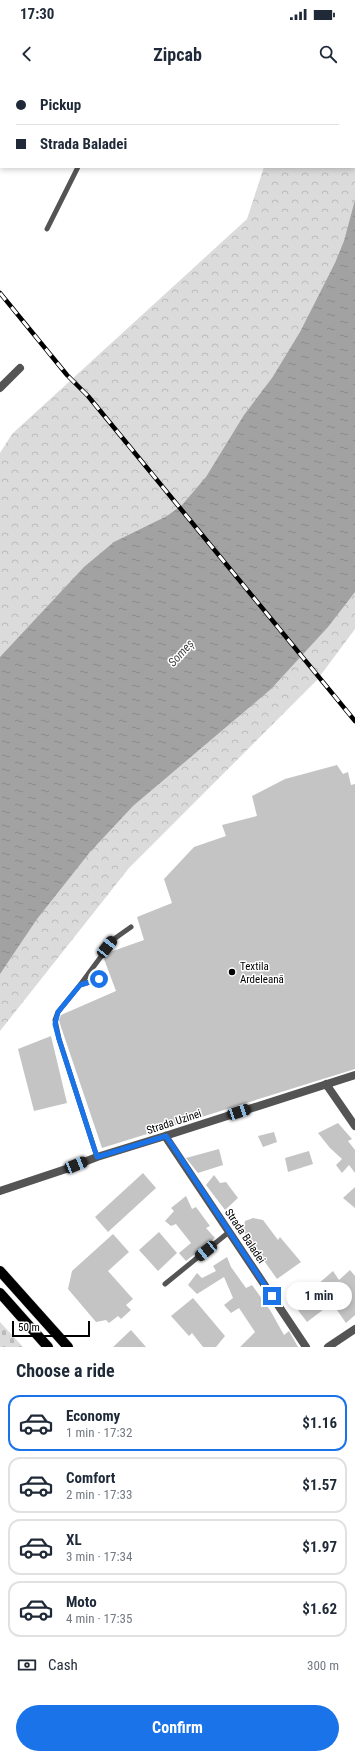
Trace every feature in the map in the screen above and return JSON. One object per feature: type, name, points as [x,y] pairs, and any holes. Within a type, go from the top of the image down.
[{"type":"main road","points":[[0,1271],[68,1347]]},
{"type":"main road","points":[[0,1293],[48,1347]]},
{"type":"street","points":[[0,388],[20,368]]},
{"type":"street","name":"Strada Uzinei","points":[[0,1191],[97,1157],[355,1075]]},
{"type":"street","points":[[326,1084],[355,1126]]},
{"type":"street","name":"Strada Baladei","points":[[166,1136],[306,1347]]},
{"type":"street","points":[[328,1347],[355,1329]]},
{"type":"lane","points":[[47,229],[78,168]]},
{"type":"lane","points":[[97,1157],[55,1024],[58,1012],[114,939],[131,927]]},
{"type":"lane","points":[[80,985],[99,979]]},
{"type":"lane","points":[[165,1284],[229,1232]]},
{"type":"green space","points":[[264,168],[355,168],[355,629],[317,680],[129,868],[0,1031],[0,453],[12,434],[247,219]]},
{"type":"green space","points":[[0,1322],[23,1347],[0,1347]]},
{"type":"water","name":"Someș","points":[[355,200],[355,592],[328,627],[271,689],[133,806],[90,852],[37,919],[0,974],[0,657],[84,567],[114,542],[167,516],[182,505],[206,477],[244,415],[272,378],[300,332],[335,263],[344,241]]},
{"type":"building","name":"Textila Ardeleană","points":[[337,765],[343,774],[348,772],[351,785],[355,784],[355,1069],[102,1148],[60,1024],[59,1020],[61,1015],[116,991],[104,959],[110,952],[144,940],[137,917],[172,903],[164,879],[194,847],[226,836],[222,825],[257,816],[252,796],[285,779]]},
{"type":"building","points":[[51,1036],[67,1103],[34,1111],[18,1049]]},
{"type":"building","points":[[338,1123],[352,1139],[348,1141],[355,1150],[355,1173],[349,1165],[342,1173],[336,1165],[342,1159],[330,1148],[318,1133]]},
{"type":"building","points":[[274,1132],[277,1142],[263,1147],[258,1136]]},
{"type":"building","points":[[219,1149],[223,1165],[198,1173],[186,1158]]},
{"type":"building","points":[[309,1151],[313,1164],[288,1172],[285,1158]]},
{"type":"building","points":[[143,1173],[156,1188],[108,1232],[95,1217]]},
{"type":"building","points":[[214,1175],[220,1183],[226,1182],[238,1198],[225,1210],[206,1185]]},
{"type":"building","points":[[355,1187],[355,1208],[343,1198]]},
{"type":"building","points":[[186,1196],[192,1209],[196,1207],[210,1226],[206,1228],[215,1238],[186,1261],[179,1253],[191,1243],[176,1224],[171,1226],[165,1221],[174,1211],[171,1208]]},
{"type":"building","points":[[253,1218],[263,1220],[278,1240],[280,1237],[301,1262],[277,1279],[243,1231],[245,1221]]},
{"type":"building","points":[[159,1232],[177,1253],[158,1271],[139,1250]]},
{"type":"building","points":[[113,1234],[129,1252],[108,1271],[133,1299],[126,1305],[131,1310],[121,1319],[118,1316],[109,1323],[106,1320],[96,1322],[68,1289],[72,1271]]},
{"type":"building","points":[[227,1257],[231,1267],[246,1288],[252,1285],[270,1310],[284,1335],[289,1331],[298,1347],[240,1347],[255,1332],[239,1308],[231,1313],[224,1305],[233,1298],[224,1277],[197,1294],[188,1285],[197,1273],[202,1278],[216,1271],[213,1266]]},
{"type":"building","points":[[350,1270],[355,1276],[355,1315],[346,1323],[332,1303],[307,1322],[288,1297],[303,1282],[310,1291],[333,1271],[339,1280]]},
{"type":"building","points":[[193,1298],[225,1336],[216,1347],[203,1347],[192,1333],[189,1336],[171,1316]]},
{"type":"building","points":[[131,1330],[146,1347],[113,1347]]},
{"type":"railway","points":[[0,293],[67,375],[88,396],[355,721]]},
{"type":"place","name":"Textila Ardeleană","points":[[232,972]]},
{"type":"route","points":[[99,979],[80,985],[58,1012],[55,1020],[59,1039],[97,1157],[166,1136],[272,1296]]}]
